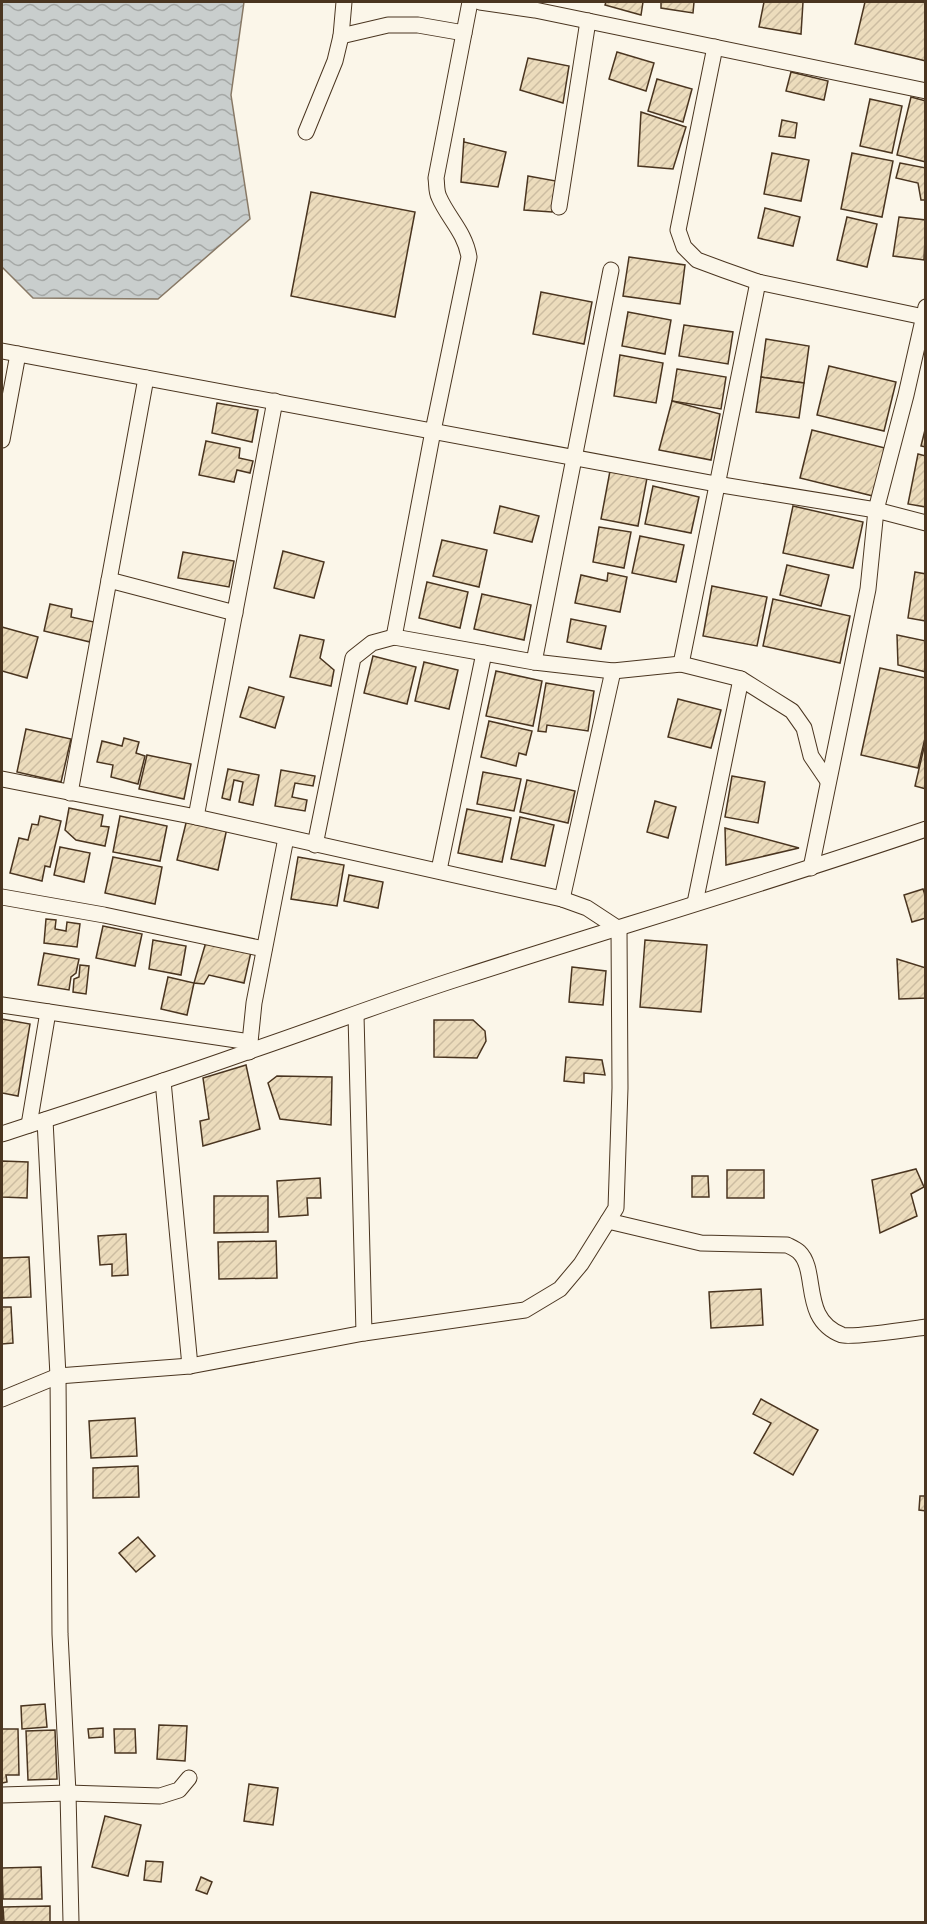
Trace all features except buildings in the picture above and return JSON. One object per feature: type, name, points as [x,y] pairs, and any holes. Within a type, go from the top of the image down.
[{"type":"street","points":[[306,132],[335,61],[341,36],[344,2]]},
{"type":"street","points":[[394,637],[469,256],[467,243],[461,230],[437,195],[436,178],[470,2]]},
{"type":"street","points":[[480,2],[588,21],[926,91]]},
{"type":"street","points":[[559,207],[588,21]]},
{"type":"street","points":[[341,36],[388,25],[418,25],[464,33]]},
{"type":"street","points":[[715,47],[678,230],[684,248],[697,260],[758,282],[925,312],[876,510],[868,589],[811,868]]},
{"type":"street","points":[[534,662],[611,270]]},
{"type":"street","points":[[681,664],[758,282]]},
{"type":"street","points":[[2,351],[716,484],[876,510],[926,522]]},
{"type":"street","points":[[2,440],[18,354]]},
{"type":"street","points":[[70,793],[147,378]]},
{"type":"street","points":[[196,817],[275,402]]},
{"type":"street","points":[[109,580],[235,613]]},
{"type":"street","points":[[315,845],[353,658],[372,643],[394,637],[534,662],[613,671],[681,664],[741,679],[792,711],[804,728],[811,756],[828,781]]},
{"type":"street","points":[[439,870],[484,653]]},
{"type":"street","points":[[562,899],[613,671]]},
{"type":"street","points":[[695,903],[741,679]]},
{"type":"street","points":[[2,779],[196,817],[562,899],[587,908],[619,929]]},
{"type":"street","points":[[2,1134],[163,1081],[249,1047],[356,1015],[457,979],[811,868],[926,829]]},
{"type":"street","points":[[249,1047],[264,949],[286,838]]},
{"type":"street","points":[[2,897],[104,915],[264,949]]},
{"type":"street","points":[[2,1399],[58,1376],[190,1366],[364,1333],[525,1310],[560,1289],[581,1264],[616,1208],[620,1088],[619,929]]},
{"type":"street","points":[[2,1005],[249,1047]]},
{"type":"street","points":[[29,1125],[48,1012]]},
{"type":"street","points":[[356,1015],[364,1333]]},
{"type":"street","points":[[163,1081],[190,1366]]},
{"type":"street","points":[[45,1120],[58,1376],[60,1634],[68,1793],[70,1923]]},
{"type":"street","points":[[608,1221],[701,1243],[787,1245],[799,1251],[805,1260],[815,1309],[828,1326],[844,1336],[925,1327]]},
{"type":"street","points":[[2,1795],[68,1793],[160,1796],[179,1790],[189,1778]]},
{"type":"water","points":[[2,2],[244,2],[231,95],[250,219],[158,299],[33,298],[2,267]]}]
